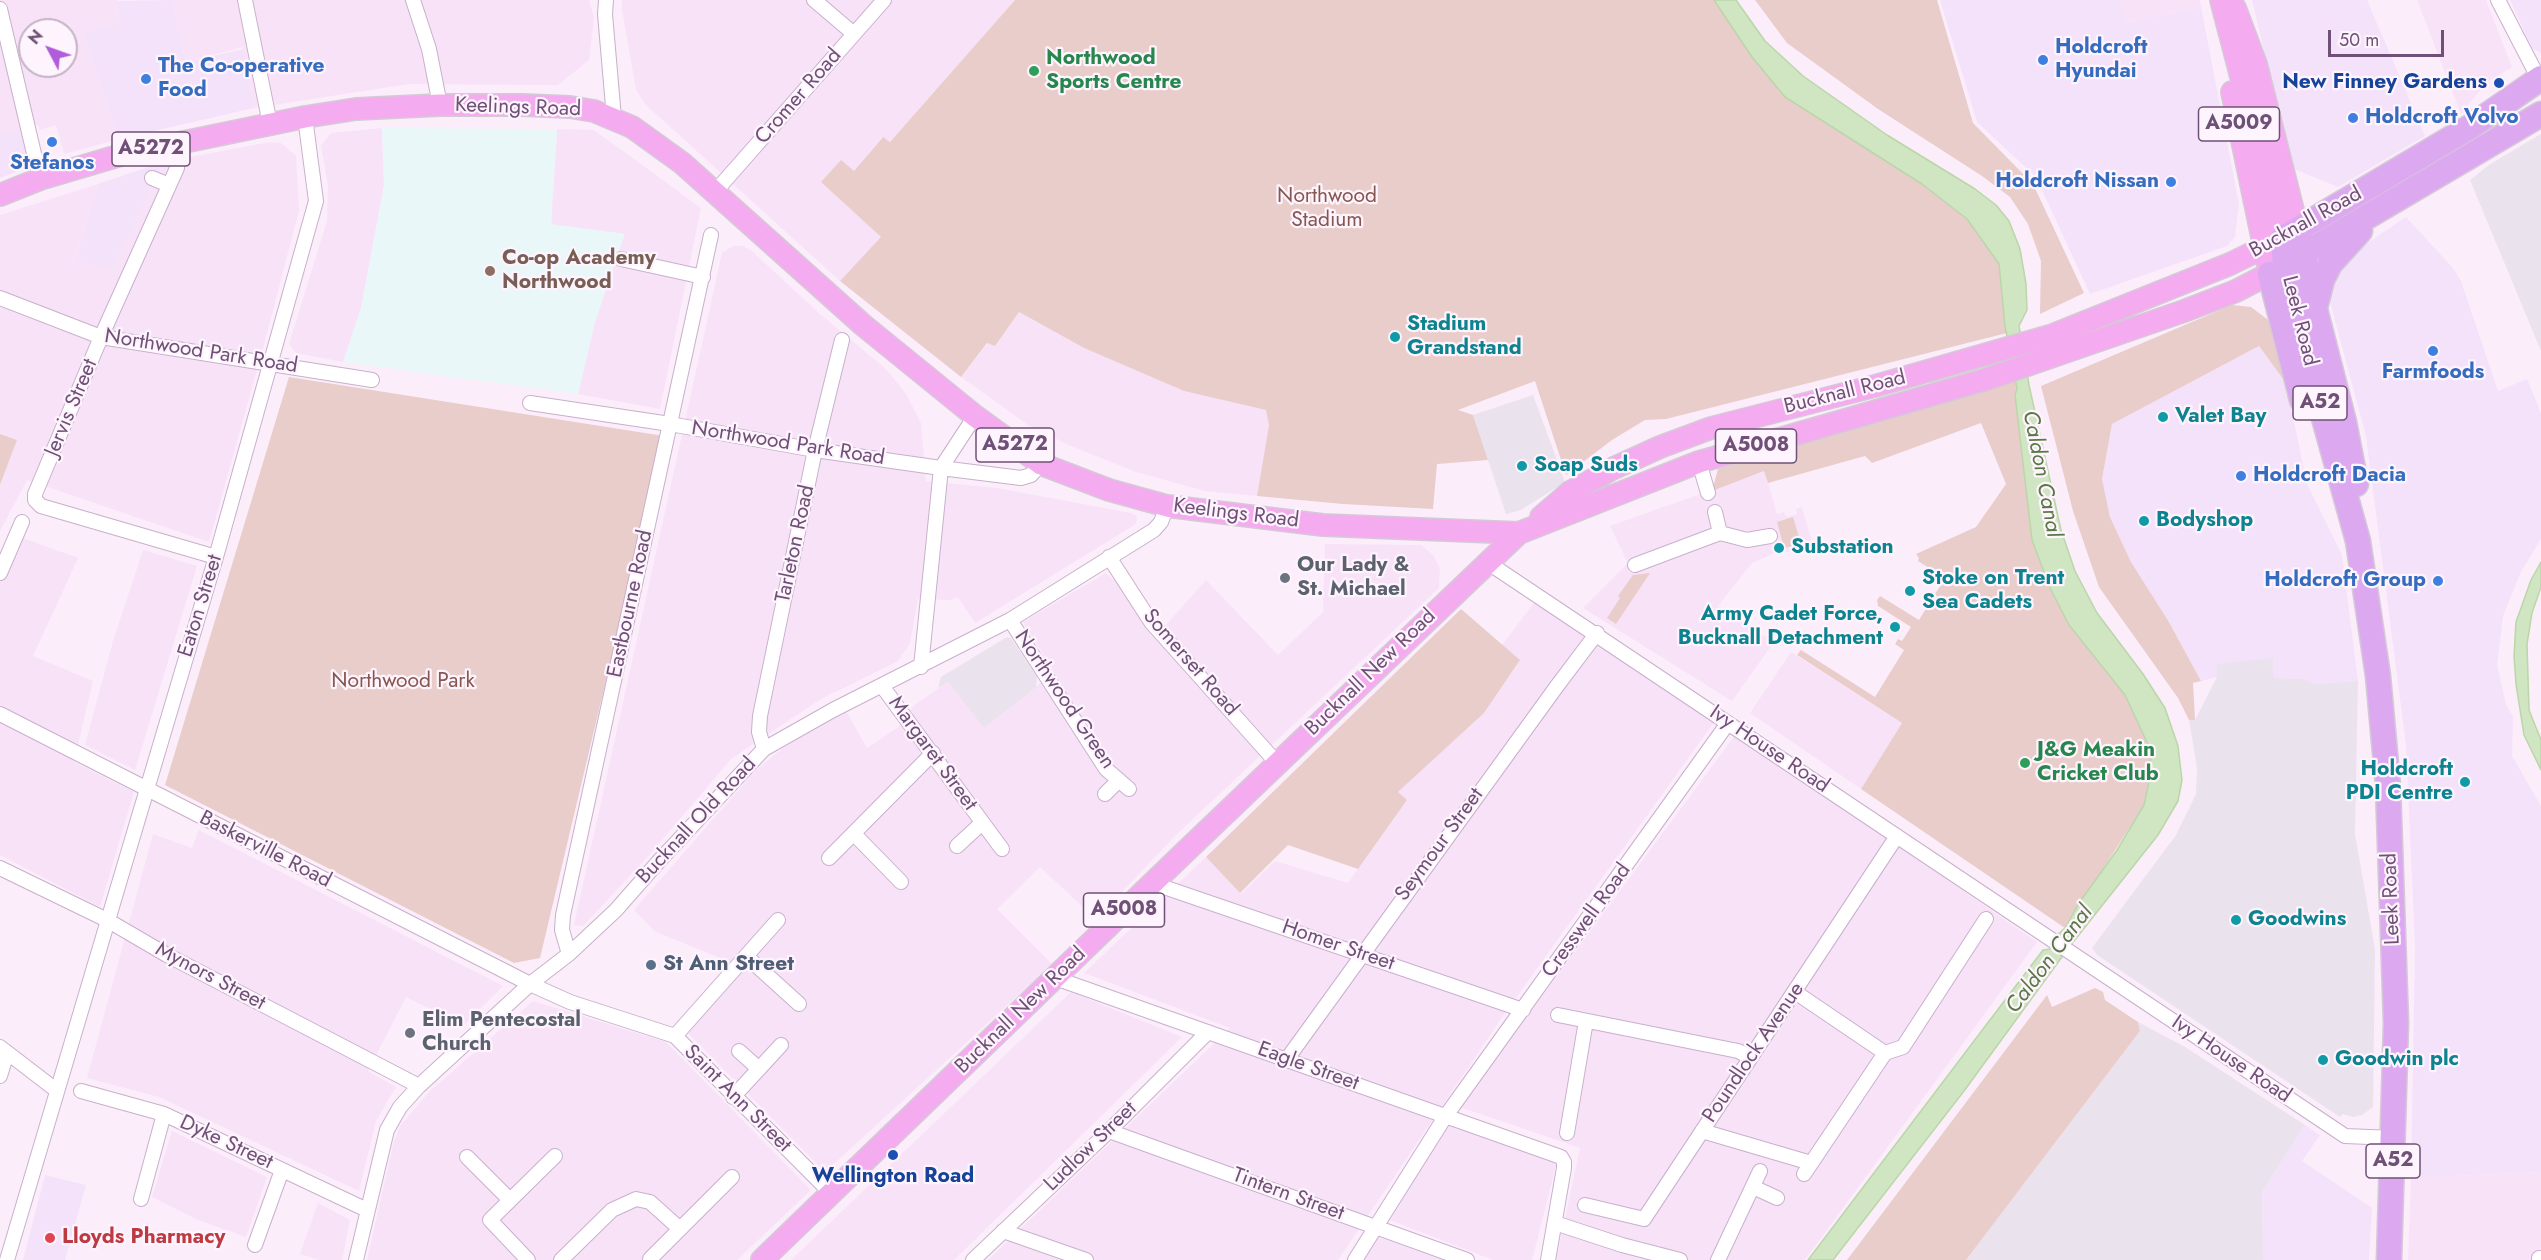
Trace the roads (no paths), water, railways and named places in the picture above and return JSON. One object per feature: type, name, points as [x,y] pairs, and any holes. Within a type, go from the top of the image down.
[{"type":"highway","name":"Bucknall Road","points":[[2282,239],[2470,127],[2540,80]]},
{"type":"highway","name":"Bucknall Road","points":[[2386,207],[2541,114]]},
{"type":"highway","points":[[2286,265],[2386,207]]},
{"type":"highway","name":"A52","points":[[2315,309],[2322,280],[2330,264],[2341,249],[2386,207]]},
{"type":"highway","points":[[2282,239],[2327,490],[2358,541]]},
{"type":"highway","name":"Leek Road","points":[[2286,265],[2315,309],[2344,422],[2356,480],[2358,541],[2378,676],[2388,786],[2396,1023],[2389,1260]]},
{"type":"main road","name":"A5009","points":[[2214,0],[2282,239]]},
{"type":"main road","name":"A5009","points":[[2221,0],[2282,239]]},
{"type":"main road","name":"A5009","points":[[2230,0],[2237,11],[2256,64],[2282,239]]},
{"type":"main road","name":"Keelings Road","points":[[0,195],[40,179],[121,155],[305,117],[356,109],[440,105],[570,107],[594,111],[632,127],[682,163],[863,325],[975,416],[1041,464],[1109,490],[1167,506],[1323,525],[1524,530]]},
{"type":"main road","points":[[2282,239],[2286,265]]},
{"type":"main road","name":"Bucknall Road","points":[[1524,530],[1699,462],[1987,379],[2054,345],[2282,239]]},
{"type":"main road","name":"Bucknall Road","points":[[1524,530],[1570,492],[1614,468],[1660,447],[1712,428],[1985,356],[2054,345],[2184,311],[2236,291],[2286,265]]},
{"type":"main road","name":"A5008","points":[[1487,562],[1524,530]]},
{"type":"main road","name":"Bucknall New Road","points":[[762,1260],[1487,562]]},
{"type":"street","points":[[245,0],[270,124]]},
{"type":"street","points":[[413,0],[429,49],[440,105]]},
{"type":"street","points":[[606,0],[605,14],[614,118]]},
{"type":"street","points":[[814,0],[854,34]]},
{"type":"street","name":"Cromer Road","points":[[714,193],[884,0]]},
{"type":"street","points":[[2498,0],[2540,80]]},
{"type":"street","points":[[0,9],[40,179]]},
{"type":"street","name":"Eaton Street","points":[[7,1260],[216,557],[316,201],[305,117]]},
{"type":"street","name":"Jervis Street","points":[[177,168],[101,337],[35,494],[35,500],[41,506],[216,557]]},
{"type":"street","points":[[152,178],[169,185]]},
{"type":"street","name":"Eastbourne Road","points":[[568,954],[562,930],[563,915],[702,277],[707,255],[715,239]]},
{"type":"street","points":[[621,259],[702,277]]},
{"type":"street","name":"Northwood Park Road","points":[[0,298],[101,337],[372,380]]},
{"type":"street","name":"Tarleton Road","points":[[764,749],[759,732],[760,716],[815,450],[842,340]]},
{"type":"street","name":"Northwood Park Road","points":[[530,403],[670,424],[815,450],[1021,478],[1030,476],[1041,464]]},
{"type":"street","points":[[921,667],[941,468],[975,416]]},
{"type":"street","points":[[1699,462],[1708,493]]},
{"type":"street","name":"Bucknall Old Road","points":[[356,1260],[366,1210],[387,1130],[400,1107],[419,1086],[530,984],[568,954],[616,910],[658,861],[764,749],[1010,620],[1154,530],[1161,522],[1167,506]]},
{"type":"street","points":[[1715,512],[1720,533]]},
{"type":"street","points":[[0,573],[22,522]]},
{"type":"street","points":[[1635,565],[1720,533],[1747,540],[1770,536]]},
{"type":"street","name":"Somerset Road","points":[[1109,557],[1151,622],[1278,763]]},
{"type":"street","name":"Ivy House Road","points":[[1487,562],[1597,633],[2345,1136],[2394,1138]]},
{"type":"street","name":"Northwood Green","points":[[1010,620],[1106,769],[1124,785],[1105,794]]},
{"type":"street","name":"Seymour Street","points":[[1287,1059],[1597,633]]},
{"type":"street","name":"Margaret Street","points":[[882,686],[1002,849]]},
{"type":"street","name":"Baskerville Road","points":[[0,714],[530,984]]},
{"type":"street","name":"Cresswell Road","points":[[1355,1260],[1445,1117],[1728,723]]},
{"type":"street","points":[[830,858],[933,753]]},
{"type":"street","name":"Margaret Street","points":[[957,846],[982,823]]},
{"type":"street","points":[[854,834],[901,882]]},
{"type":"street","name":"Poundlock Avenue","points":[[1585,1205],[1644,1219],[1897,836]]},
{"type":"street","name":"Mynors Street","points":[[0,868],[107,920],[167,955],[419,1086]]},
{"type":"street","name":"Homer Street","points":[[1152,883],[1523,1010]]},
{"type":"street","points":[[1702,1131],[1808,1169],[1885,1053],[1903,1047],[1986,919]]},
{"type":"street","points":[[675,1036],[778,920]]},
{"type":"street","points":[[746,956],[799,1004]]},
{"type":"street","name":"Eagle Street","points":[[1055,978],[1561,1157],[1564,1168],[1555,1223]]},
{"type":"street","name":"Saint Ann Street","points":[[530,984],[570,1002],[675,1036],[733,1097],[832,1194]]},
{"type":"street","points":[[1795,992],[1885,1053]]},
{"type":"street","points":[[1558,1015],[1738,1051],[1750,1057]]},
{"type":"street","points":[[1568,1133],[1586,1021]]},
{"type":"street","name":"Ludlow Street","points":[[973,1260],[1109,1131],[1208,1032]]},
{"type":"street","points":[[733,1097],[781,1045]]},
{"type":"street","points":[[0,1076],[4,1050],[56,1090]]},
{"type":"street","points":[[739,1051],[759,1069]]},
{"type":"street","name":"Dyke Street","points":[[81,1091],[164,1114],[366,1210]]},
{"type":"street","points":[[141,1199],[164,1114]]},
{"type":"street","name":"Tintern Street","points":[[1109,1131],[1467,1260]]},
{"type":"street","points":[[528,1260],[490,1220],[555,1156]]},
{"type":"street","points":[[467,1157],[510,1200]]},
{"type":"street","points":[[255,1245],[282,1170]]},
{"type":"street","points":[[1718,1260],[1760,1171]]},
{"type":"street","points":[[650,1259],[732,1177]]},
{"type":"street","points":[[1753,1187],[1777,1198]]},
{"type":"street","points":[[561,1260],[612,1210],[636,1199],[650,1202],[680,1229]]},
{"type":"street","points":[[1548,1260],[1555,1223],[1622,1245],[1680,1260]]},
{"type":"street","points":[[1003,1231],[1086,1260]]},
{"type":"water","name":"Caldon Canal","points":[[1714,0],[1736,0],[1765,41],[1803,76],[1887,135],[1975,189],[1996,205],[2009,221],[2020,249],[2026,284],[2027,310],[2019,326],[2029,385],[2061,530],[2075,571],[2097,613],[2143,674],[2165,708],[2178,746],[2182,780],[2178,801],[2158,835],[2070,946],[1964,1091],[1833,1260],[1808,1260],[2043,950],[2050,949],[2059,938],[2057,935],[2065,928],[2144,805],[2150,777],[2151,751],[2125,695],[2069,625],[2050,588],[2032,540],[2015,395],[2017,389],[2005,326],[1999,264],[1967,219],[1922,184],[1785,97],[1752,57]]},
{"type":"water","points":[[2541,562],[2541,587],[2532,613],[2527,644],[2529,710],[2541,740],[2541,770],[2524,735],[2514,656],[2516,622],[2531,580]]},
{"type":"place","name":"Holdcroft Hyundai","points":[[2043,60]]},
{"type":"place","name":"Northwood Sports Centre","points":[[1034,71]]},
{"type":"place","name":"The Co-operative Food","points":[[146,79]]},
{"type":"place","name":"New Finney Gardens","points":[[2499,83]]},
{"type":"place","name":"Holdcroft Volvo","points":[[2353,118]]},
{"type":"place","name":"Stefanos","points":[[52,142]]},
{"type":"place","name":"Holdcroft Nissan","points":[[2171,182]]},
{"type":"place","name":"Co-op Academy Northwood","points":[[490,271]]},
{"type":"place","name":"Stadium Grandstand","points":[[1395,337]]},
{"type":"place","name":"Farmfoods","points":[[2433,351]]},
{"type":"place","name":"Valet Bay","points":[[2163,417]]},
{"type":"place","name":"Soap Suds","points":[[1522,466]]},
{"type":"place","name":"Holdcroft Dacia","points":[[2241,476]]},
{"type":"place","name":"Bodyshop","points":[[2144,521]]},
{"type":"place","name":"Substation","points":[[1779,548]]},
{"type":"place","name":"Our Lady & St. Michael","points":[[1285,578]]},
{"type":"place","name":"Holdcroft Group","points":[[2438,581]]},
{"type":"place","name":"Stoke on Trent Sea Cadets","points":[[1910,591]]},
{"type":"place","name":"Army Cadet Force, Bucknall Detachment","points":[[1895,627]]},
{"type":"place","name":"J&G Meakin Cricket Club","points":[[2025,763]]},
{"type":"place","name":"Holdcroft PDI Centre","points":[[2465,782]]},
{"type":"place","name":"Goodwins","points":[[2236,920]]},
{"type":"place","name":"St Ann Street","points":[[651,965]]},
{"type":"place","name":"Elim Pentecostal Church","points":[[410,1033]]},
{"type":"place","name":"Goodwin plc","points":[[2323,1060]]},
{"type":"place","name":"Wellington Road","points":[[893,1155]]},
{"type":"place","name":"Lloyds Pharmacy","points":[[50,1238]]},
{"type":"park label","name":"Northwood Stadium","points":[[1327,209]]},
{"type":"park label","name":"Northwood Park","points":[[403,682]]}]
